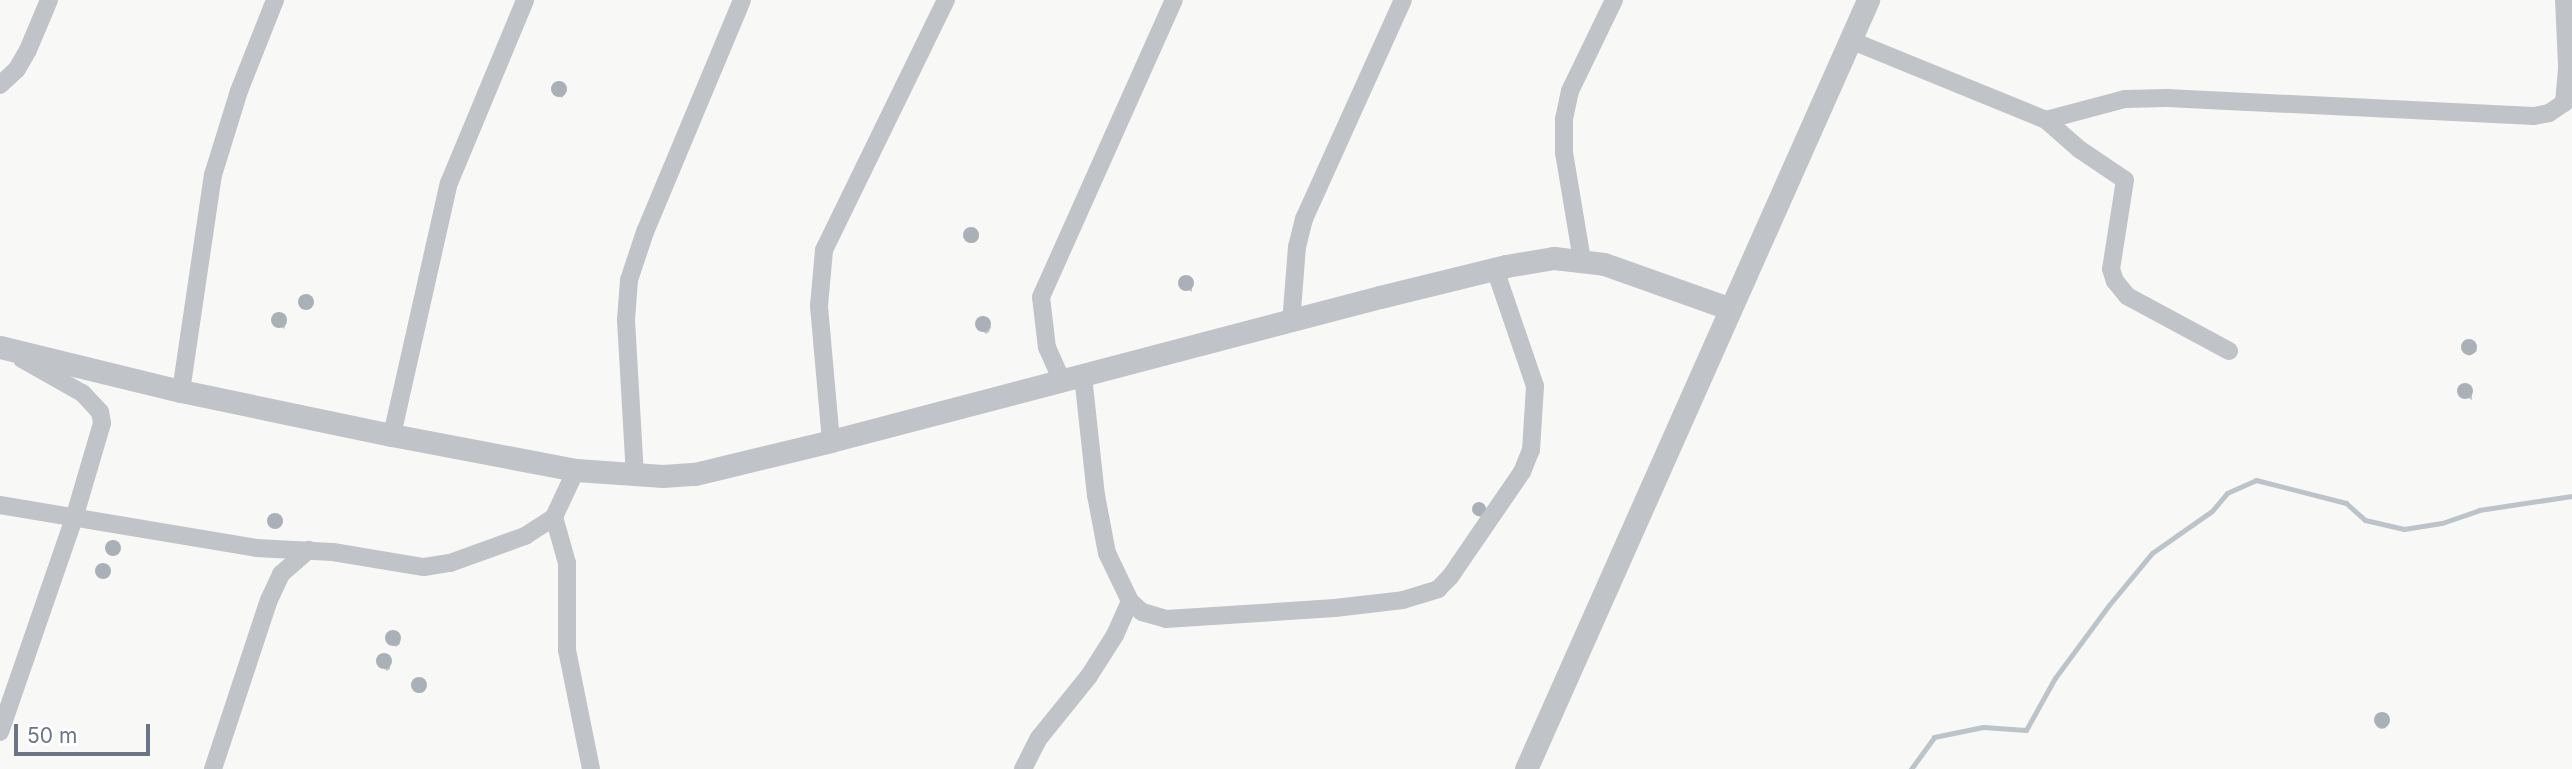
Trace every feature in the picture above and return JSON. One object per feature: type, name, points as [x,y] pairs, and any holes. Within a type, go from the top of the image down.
[{"type":"street","points":[[0,85],[23,60],[49,0]]},
{"type":"street","points":[[181,391],[213,175],[239,91],[275,0]]},
{"type":"street","points":[[392,435],[450,183],[525,0]]},
{"type":"street","points":[[635,476],[626,320],[629,280],[645,232],[742,0]]},
{"type":"street","points":[[831,442],[819,306],[824,250],[946,0]]},
{"type":"street","points":[[1174,0],[1041,297],[1047,348],[1073,379],[1107,553],[1130,601],[1142,612],[1166,619],[1335,608],[1402,600],[1438,589],[1470,551],[1522,472],[1531,450],[1536,416],[1535,386],[1509,303],[1494,269]]},
{"type":"street","points":[[1291,323],[1297,247],[1304,219],[1403,0]]},
{"type":"street","points":[[1582,260],[1564,153],[1564,119],[1570,91],[1614,0]]},
{"type":"street","points":[[1526,769],[1728,308],[1868,0]]},
{"type":"street","points":[[2046,120],[2136,99],[2506,116],[2549,113],[2564,103],[2567,65],[2564,0]]},
{"type":"street","points":[[1850,40],[2046,120],[2079,149],[2125,180],[2111,269],[2115,281],[2127,296],[2229,351]]},
{"type":"street","points":[[0,347],[181,391],[392,435],[576,470],[635,476],[695,474],[831,442],[1494,269],[1554,258],[1582,260],[1668,284],[1728,308]]},
{"type":"street","points":[[0,347],[82,393],[100,412],[102,423],[75,515],[0,732]]},
{"type":"street","points":[[0,505],[75,515],[256,548],[309,550],[424,567],[450,563],[525,536],[554,517],[576,470]]},
{"type":"street","points":[[554,517],[567,563],[567,650],[591,769]]},
{"type":"street","points":[[213,769],[269,600],[281,574],[309,550]]},
{"type":"street","points":[[1023,769],[1039,738],[1089,676],[1115,635],[1130,601]]},
{"type":"building","points":[[559,81],[567,89],[559,97],[551,89]]},
{"type":"building","points":[[971,227],[979,235],[971,243],[963,235]]},
{"type":"building","points":[[1186,275],[1194,283],[1186,291],[1178,283]]},
{"type":"building","points":[[306,294],[314,302],[306,310],[298,302]]},
{"type":"building","points":[[279,312],[287,320],[279,328],[271,320]]},
{"type":"building","points":[[983,316],[991,324],[983,332],[975,324]]},
{"type":"building","points":[[2469,339],[2477,347],[2469,355],[2461,347]]},
{"type":"building","points":[[2465,383],[2473,391],[2465,399],[2457,391]]},
{"type":"building","points":[[1476,502],[1482,502],[1486,509],[1482,516],[1476,516],[1472,512],[1472,506]]},
{"type":"building","points":[[275,513],[283,521],[275,529],[267,521]]},
{"type":"building","points":[[113,540],[121,548],[113,556],[105,548]]},
{"type":"building","points":[[103,563],[111,571],[103,579],[95,571]]},
{"type":"building","points":[[393,630],[401,638],[393,646],[385,638]]},
{"type":"building","points":[[384,653],[392,661],[384,669],[376,661]]},
{"type":"building","points":[[419,677],[427,685],[419,693],[411,685]]},
{"type":"building","points":[[2382,712],[2390,720],[2382,728],[2374,720]]},
{"type":"waterway","points":[[1911,769],[1934,737],[1983,727],[2026,730],[2055,678],[2152,553],[2212,511],[2227,493],[2256,480],[2346,503],[2365,520],[2404,529],[2442,523],[2479,510],[2572,496]]}]
